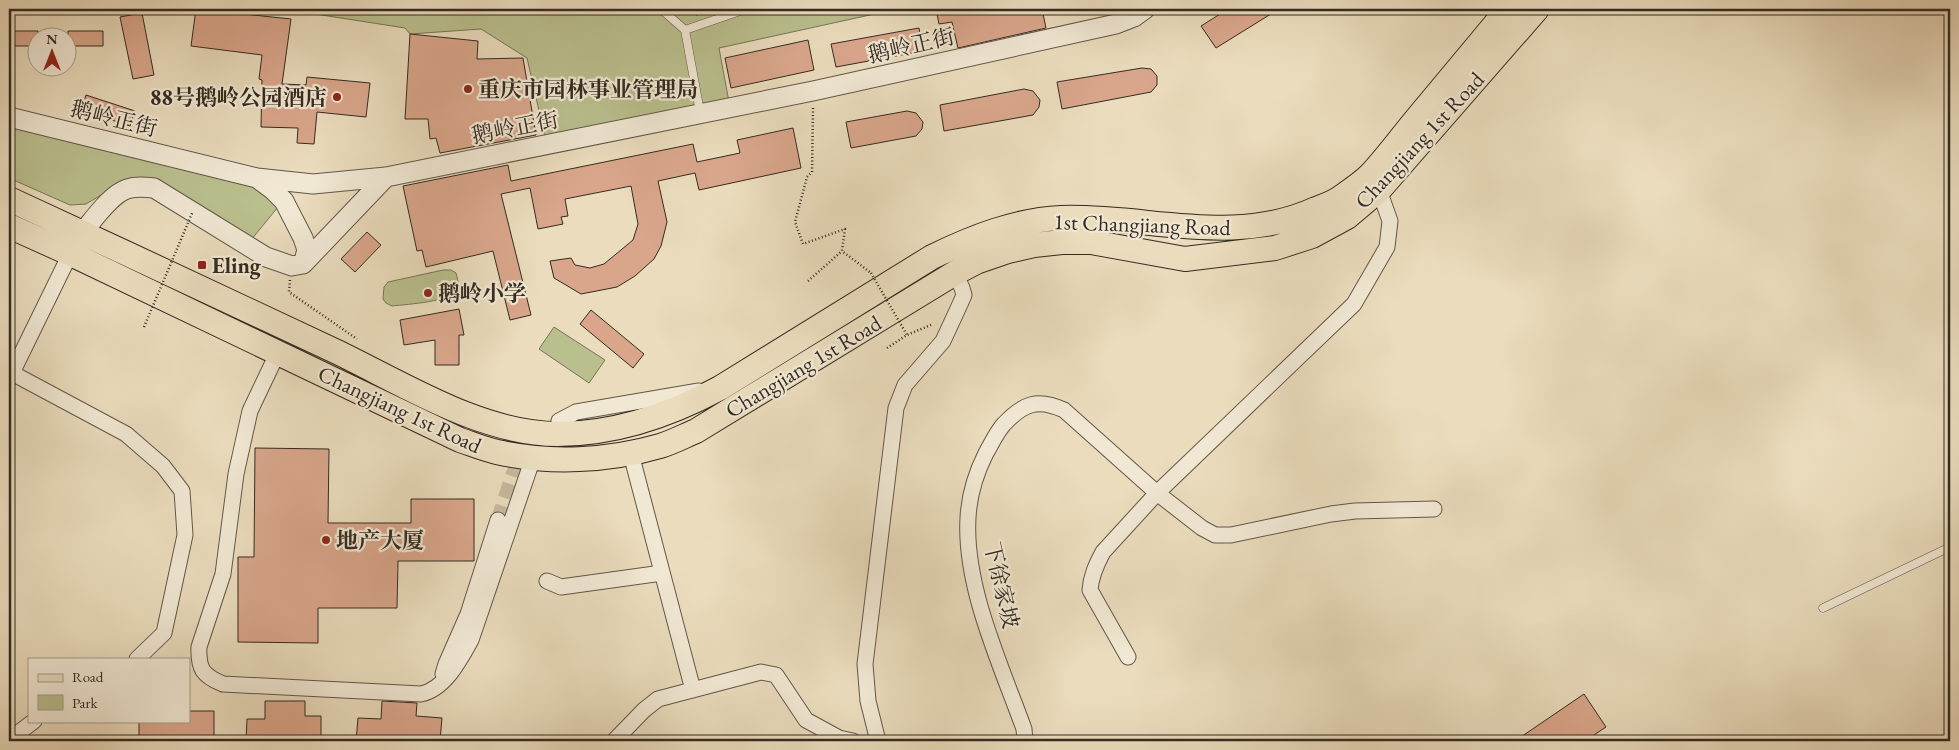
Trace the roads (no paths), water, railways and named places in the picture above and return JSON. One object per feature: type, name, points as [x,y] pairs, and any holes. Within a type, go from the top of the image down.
[{"type":"main road","name":"1st Changjiang Road","points":[[9,199],[356,361],[468,416],[527,432],[558,434],[590,433],[654,418],[687,405],[720,388],[932,257],[965,241],[1002,228],[1030,221],[1060,218],[1094,218],[1202,229],[1236,228],[1269,224],[1302,215],[1338,199],[1369,176],[1508,9]]},
{"type":"main road","name":"Changjiang 1st Road","points":[[9,226],[460,440],[496,452],[533,458],[566,460],[631,454],[663,445],[696,431],[955,273],[976,262],[1008,251],[1034,245],[1062,242],[1091,242],[1185,258],[1275,248],[1312,236],[1347,217],[1379,190],[1538,9]]},
{"type":"street","name":"鹅岭正街","points":[[9,117],[257,178],[313,184],[386,177],[813,92],[1116,24],[1134,17],[1144,9]]},
{"type":"street","points":[[298,265],[386,177]]},
{"type":"street","points":[[257,178],[284,201],[303,238],[307,250],[298,265]]},
{"type":"street","points":[[138,658],[164,633],[185,535],[182,491],[163,466],[126,434],[10,373],[69,253],[82,233],[116,195],[126,189],[139,186],[154,188],[266,257],[298,265]]},
{"type":"street","points":[[1128,657],[1090,590],[1091,579],[1103,552],[1158,493],[1354,304],[1387,247],[1390,221],[1379,190]]},
{"type":"street","points":[[878,741],[868,701],[865,664],[896,408],[905,385],[942,341],[961,302],[964,295],[955,273]]},
{"type":"street","points":[[278,352],[250,411],[236,474],[223,574],[199,647],[199,659],[203,671],[211,679],[223,684],[421,694],[440,684],[462,658],[473,633],[533,458]]},
{"type":"street","points":[[559,421],[576,412],[720,388]]},
{"type":"street","name":"下徐家坡","points":[[1025,741],[1024,729],[982,609],[974,579],[969,546],[968,518],[973,488],[982,462],[998,432],[1014,414],[1032,404],[1048,403],[1064,410],[1158,493],[1202,528],[1214,535],[1231,535],[1354,511],[1434,509]]},
{"type":"street","points":[[631,454],[693,690]]},
{"type":"street","points":[[440,684],[446,664],[468,614],[498,520]]},
{"type":"street","points":[[547,581],[561,587],[662,573]]},
{"type":"street","points":[[614,741],[644,710],[658,699],[761,672],[776,675],[806,720],[839,738],[854,741]]},
{"type":"street","points":[[9,740],[33,722]]},
{"type":"lane","points":[[661,9],[685,30],[701,114]]},
{"type":"lane","points":[[685,30],[746,9]]},
{"type":"lane","points":[[1823,608],[1950,547]]},
{"type":"tunnel","points":[[498,520],[515,469],[526,450]]},
{"type":"place","name":"重庆市园林事业管理局","points":[[468,89]]},
{"type":"place","name":"88号鹅岭公园酒店","points":[[337,97]]},
{"type":"place","name":"Eling","points":[[202,265]]},
{"type":"place","name":"鹅岭小学","points":[[428,293]]},
{"type":"place","name":"地产大厦","points":[[326,540]]}]
